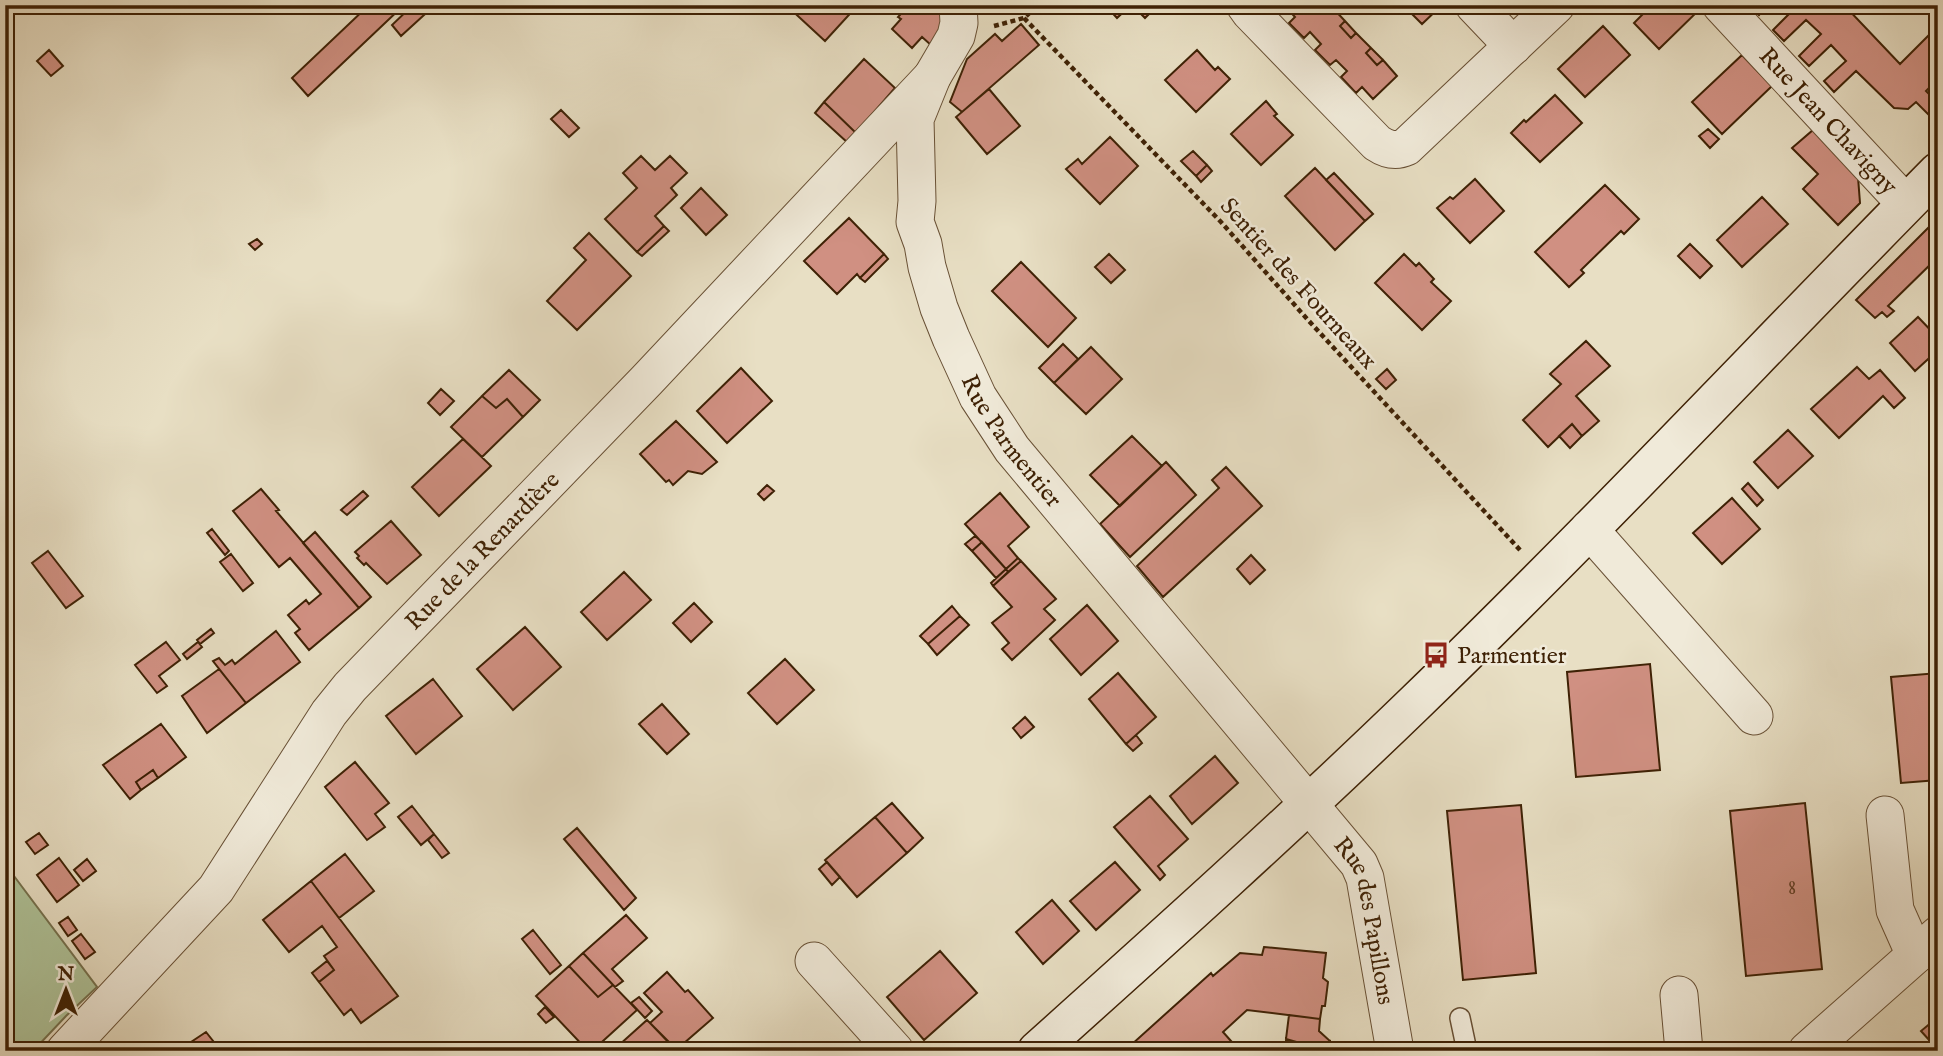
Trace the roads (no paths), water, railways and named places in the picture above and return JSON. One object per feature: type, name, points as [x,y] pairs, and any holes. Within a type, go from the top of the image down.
[{"type":"street","points":[[1245,5],[1377,143],[1385,148],[1400,150],[1556,5]]},
{"type":"street","points":[[1474,5],[1513,46]]},
{"type":"street","name":"Rue Jean Chavigny","points":[[1721,5],[1906,204]]},
{"type":"street","name":"Rue Parmentier","points":[[957,20],[915,120],[915,222],[939,308],[958,356],[978,397],[1012,449],[1309,804]]},
{"type":"street","name":"Rue de la Renardière","points":[[65,1051],[216,889],[329,713],[350,687],[647,380],[933,77]]},
{"type":"street","points":[[1037,1051],[1170,932],[1415,704],[1938,172]]},
{"type":"street","points":[[1588,529],[1754,716]]},
{"type":"street","name":"Rue des Papillons","points":[[1309,804],[1359,864],[1365,878],[1395,1051]]},
{"type":"street","points":[[1807,1051],[1927,945],[1902,929],[1895,910],[1885,815]]},
{"type":"street","points":[[814,961],[895,1051]]},
{"type":"street","points":[[1679,995],[1684,1051]]},
{"type":"lane","points":[[1460,1017],[1467,1051]]},
{"type":"place","name":"Parmentier","points":[[1436,655]]}]
